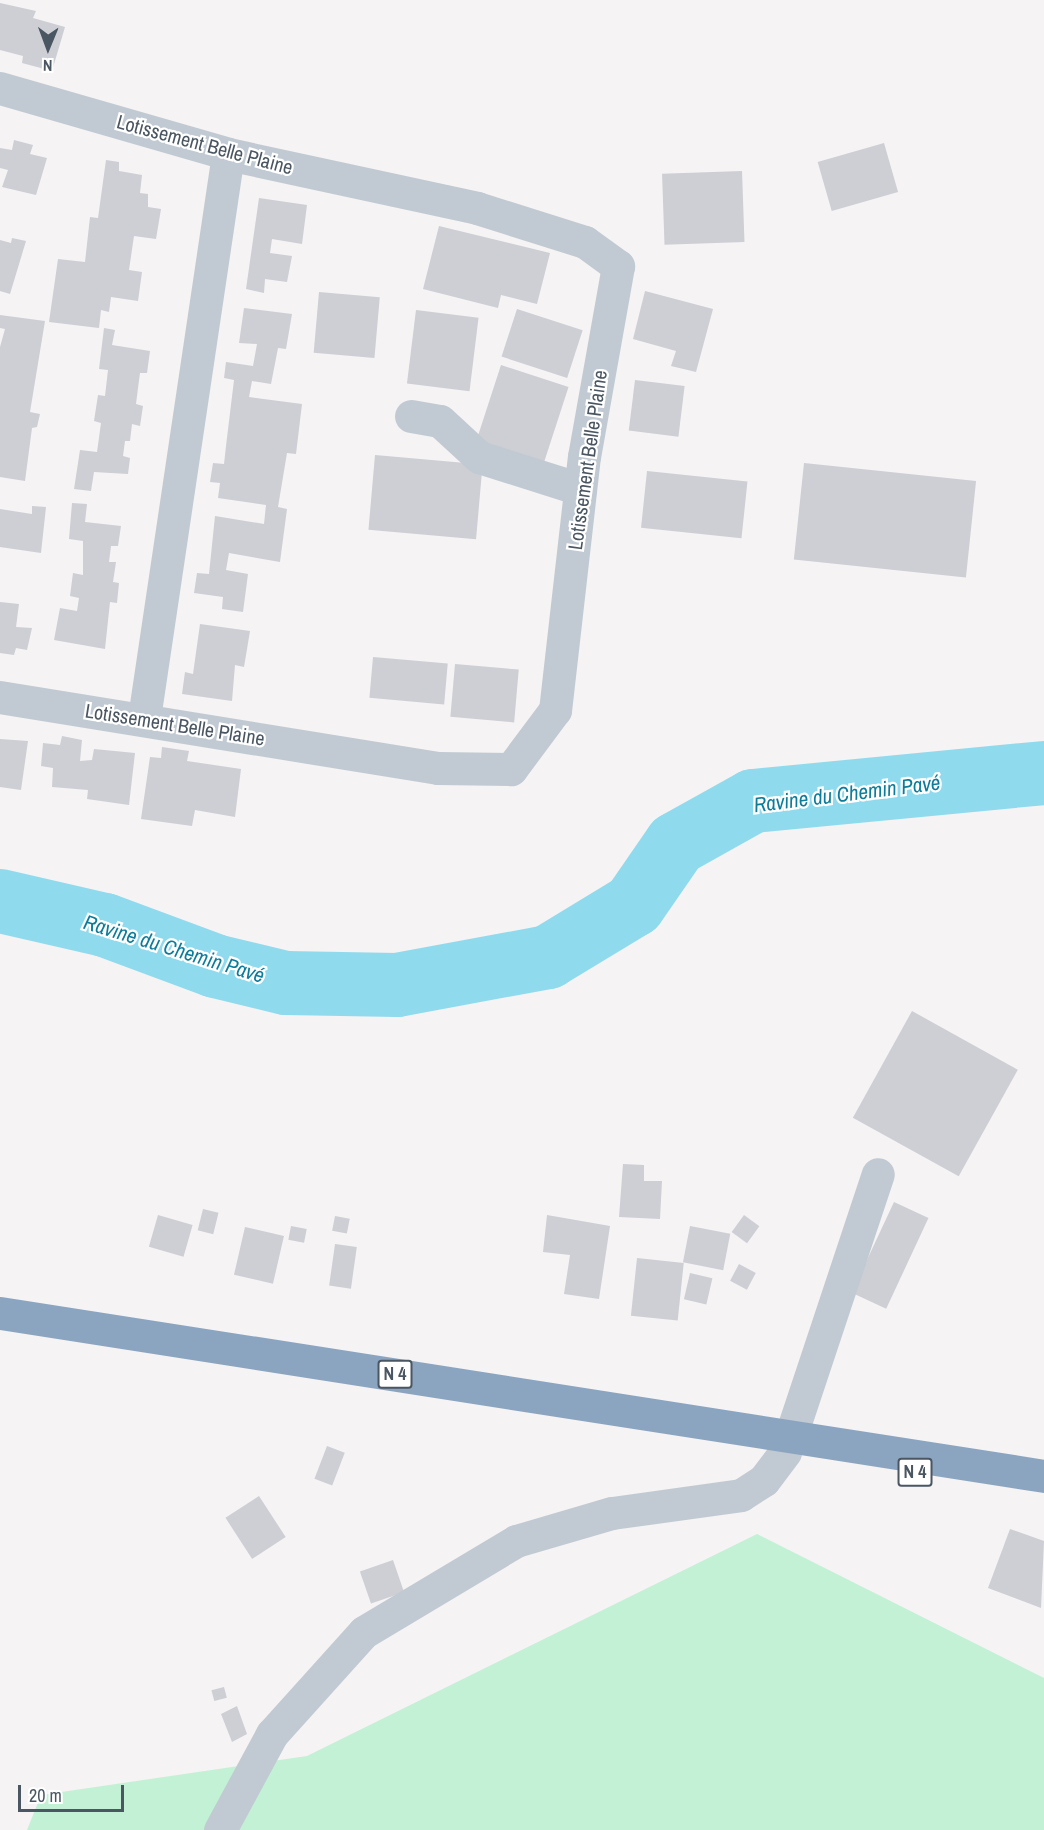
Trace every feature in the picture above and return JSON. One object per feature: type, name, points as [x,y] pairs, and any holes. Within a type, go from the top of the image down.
[{"type":"highway","name":"N 4","points":[[0,1312],[788,1445],[1044,1491]]},
{"type":"highway","name":"N 4","points":[[0,1331],[788,1445],[1044,1476]]},
{"type":"street","name":"Lotissement Belle Plaine","points":[[0,88],[228,154],[477,208],[585,242],[618,266],[580,489],[555,710],[512,769],[438,768],[144,718],[0,697]]},
{"type":"street","points":[[144,718],[228,154]]},
{"type":"street","points":[[411,416],[440,421],[479,457],[580,489]]},
{"type":"street","points":[[220,1830],[272,1734],[364,1632],[516,1541],[612,1513],[741,1495],[764,1480],[788,1445],[878,1174]]},
{"type":"green space","points":[[757,1534],[1044,1678],[1044,1830],[27,1830],[41,1795],[307,1756]]},
{"type":"building","points":[[0,3],[36,11],[33,18],[65,27],[52,71],[22,63],[23,56],[0,50]]},
{"type":"building","points":[[14,140],[33,145],[30,154],[47,158],[36,195],[2,187],[8,170],[0,168],[0,148],[12,150]]},
{"type":"building","points":[[884,143],[898,192],[832,211],[818,162]]},
{"type":"building","points":[[106,160],[119,162],[119,171],[142,175],[140,193],[148,194],[148,207],[161,209],[156,239],[134,236],[129,270],[142,272],[138,301],[111,297],[109,312],[101,310],[99,328],[49,322],[58,259],[85,262],[90,217],[98,218]]},
{"type":"building","points":[[742,171],[744,242],[665,245],[662,174]]},
{"type":"building","points":[[259,198],[307,205],[302,244],[272,239],[270,253],[292,256],[287,282],[265,279],[264,293],[246,289]]},
{"type":"building","points":[[439,226],[550,253],[537,304],[501,295],[498,308],[423,289]]},
{"type":"building","points":[[12,238],[26,241],[10,294],[0,291],[0,240],[11,243]]},
{"type":"building","points":[[645,291],[713,309],[696,372],[671,366],[676,351],[633,339]]},
{"type":"building","points":[[319,292],[380,297],[374,358],[314,353]]},
{"type":"building","points":[[244,308],[292,314],[286,349],[278,348],[271,384],[252,381],[249,397],[302,404],[296,454],[287,453],[278,507],[287,509],[280,562],[229,553],[226,570],[248,574],[243,612],[222,609],[223,597],[194,593],[197,573],[209,574],[215,516],[264,524],[266,505],[218,498],[220,483],[210,482],[213,463],[224,464],[234,380],[224,378],[226,362],[253,366],[257,344],[239,343]]},
{"type":"building","points":[[517,309],[583,330],[567,378],[502,357]]},
{"type":"building","points":[[416,310],[479,318],[470,391],[407,383]]},
{"type":"building","points":[[0,315],[45,321],[30,412],[40,414],[37,427],[32,428],[25,481],[0,477],[0,347],[5,329],[0,328]]},
{"type":"building","points":[[104,328],[115,330],[112,345],[150,351],[147,373],[140,373],[136,404],[143,406],[140,426],[132,424],[130,441],[125,441],[123,456],[130,458],[128,474],[94,472],[91,491],[74,489],[80,450],[97,452],[101,423],[94,421],[98,395],[105,396],[108,370],[99,369]]},
{"type":"building","points":[[501,365],[569,387],[544,463],[476,441]]},
{"type":"building","points":[[635,380],[685,386],[678,437],[629,431]]},
{"type":"building","points":[[375,455],[483,464],[476,539],[368,530]]},
{"type":"building","points":[[804,463],[976,481],[966,578],[794,559]]},
{"type":"building","points":[[647,471],[747,482],[741,538],[641,528]]},
{"type":"building","points":[[72,503],[87,504],[85,522],[121,526],[118,546],[111,546],[109,562],[116,562],[113,582],[119,583],[117,603],[110,602],[105,649],[54,640],[60,608],[77,611],[79,598],[70,596],[73,573],[83,575],[83,541],[69,539]]},
{"type":"building","points":[[32,506],[46,507],[41,553],[0,547],[0,509],[32,514]]},
{"type":"building","points":[[0,602],[19,604],[16,627],[32,628],[27,650],[16,648],[14,655],[0,653]]},
{"type":"building","points":[[200,624],[250,631],[244,667],[235,665],[232,701],[182,694],[185,672],[193,674]]},
{"type":"building","points":[[373,657],[448,664],[444,704],[369,698]]},
{"type":"building","points":[[455,664],[519,670],[514,722],[450,717]]},
{"type":"building","points":[[62,736],[82,740],[80,761],[92,760],[94,749],[135,753],[129,805],[87,799],[88,790],[52,787],[53,768],[41,766],[43,743],[60,745]]},
{"type":"building","points":[[0,739],[28,741],[21,790],[0,787]]},
{"type":"building","points":[[162,747],[189,751],[187,761],[241,769],[235,817],[195,810],[192,826],[141,819],[150,757],[161,758]]},
{"type":"building","points":[[912,1011],[1018,1070],[959,1176],[853,1118]]},
{"type":"building","points":[[623,1164],[644,1165],[644,1181],[662,1181],[660,1219],[619,1217]]},
{"type":"building","points":[[894,1202],[928,1218],[886,1309],[852,1293]]},
{"type":"building","points":[[203,1209],[219,1213],[213,1234],[198,1230]]},
{"type":"building","points":[[158,1215],[193,1225],[184,1257],[149,1247]]},
{"type":"building","points":[[547,1215],[610,1226],[599,1299],[564,1294],[570,1255],[543,1252]]},
{"type":"building","points":[[744,1215],[759,1226],[747,1243],[732,1232]]},
{"type":"building","points":[[335,1216],[350,1219],[347,1234],[332,1231]]},
{"type":"building","points":[[291,1226],[307,1229],[304,1243],[288,1240]]},
{"type":"building","points":[[690,1226],[730,1234],[723,1270],[683,1262]]},
{"type":"building","points":[[245,1227],[284,1236],[273,1284],[234,1275]]},
{"type":"building","points":[[335,1244],[357,1247],[351,1289],[329,1286]]},
{"type":"building","points":[[637,1258],[684,1263],[678,1321],[631,1316]]},
{"type":"building","points":[[739,1264],[756,1273],[747,1290],[730,1281]]},
{"type":"building","points":[[690,1273],[712,1278],[706,1304],[684,1299]]},
{"type":"building","points":[[327,1446],[345,1453],[332,1485],[314,1479]]},
{"type":"building","points":[[259,1496],[286,1537],[252,1559],[225,1518]]},
{"type":"building","points":[[1010,1529],[1044,1541],[1041,1608],[988,1588]]},
{"type":"building","points":[[393,1560],[404,1592],[371,1604],[360,1571]]},
{"type":"building","points":[[224,1687],[227,1698],[214,1701],[211,1690]]},
{"type":"building","points":[[237,1706],[247,1734],[232,1742],[221,1714]]},
{"type":"waterway","name":"Ravine du Chemin Pavé","points":[[0,901],[105,925],[215,966],[286,983],[397,985],[548,957],[634,905],[676,844],[753,801],[1044,773]]}]
